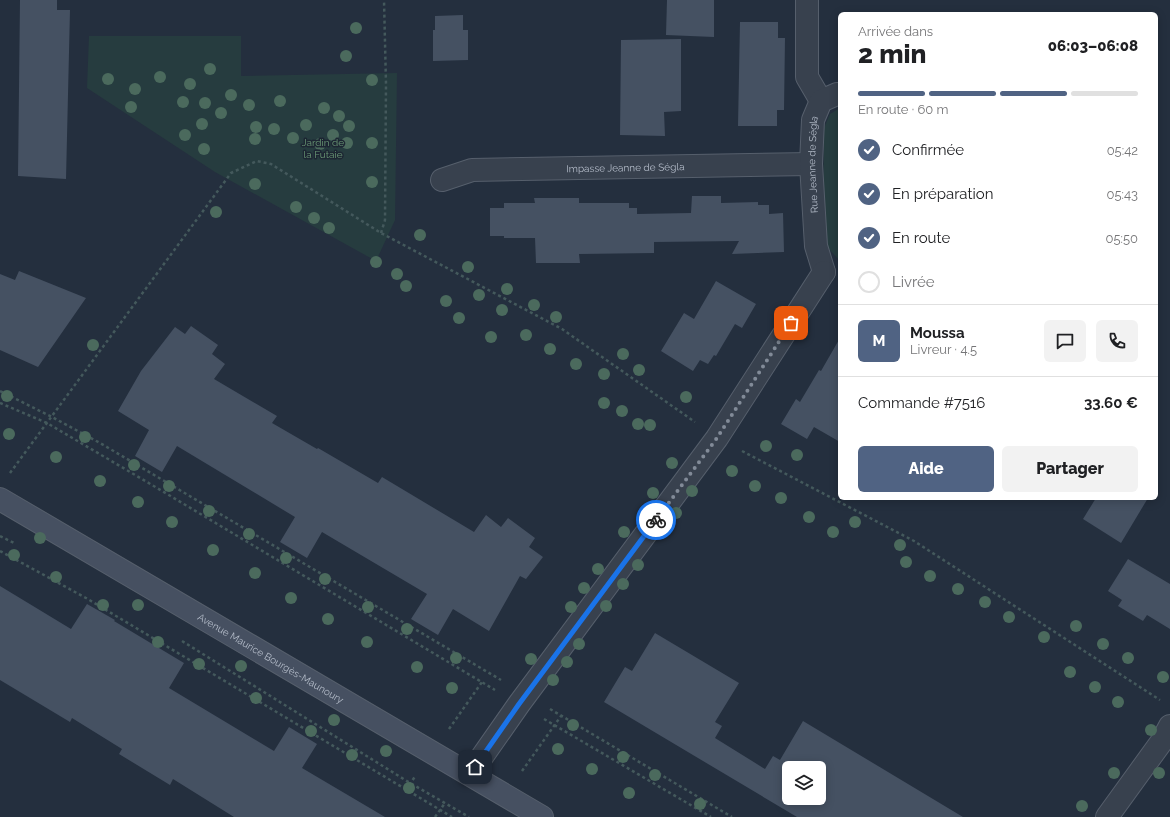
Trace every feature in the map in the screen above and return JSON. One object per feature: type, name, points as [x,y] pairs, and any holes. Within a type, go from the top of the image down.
[{"type":"street","points":[[807,0],[807,76],[830,98]]},
{"type":"street","name":"Rue Jeanne de Ségla","points":[[470,774],[519,704],[717,438],[832,275],[816,246],[811,164],[813,120],[830,98]]},
{"type":"street","name":"Impasse Jeanne de Ségla","points":[[442,180],[472,170],[811,164]]},
{"type":"street","name":"Avenue Maurice Bourgès-Maunoury","points":[[0,499],[542,817]]},
{"type":"street","points":[[1107,817],[1162,741],[1170,726]]},
{"type":"path","points":[[381,233],[385,220],[386,84],[384,0]]},
{"type":"path","points":[[9,474],[231,173],[257,161],[271,164],[381,233],[562,329],[717,438],[914,541],[1163,702]]},
{"type":"path","points":[[0,390],[100,443],[506,683]]},
{"type":"path","points":[[0,403],[47,423],[500,693]]},
{"type":"path","points":[[0,536],[18,544]]},
{"type":"path","points":[[0,551],[86,598],[452,817]]},
{"type":"path","points":[[181,641],[410,783],[469,817]]},
{"type":"path","points":[[448,730],[482,682]]},
{"type":"path","points":[[548,708],[732,817]]},
{"type":"path","points":[[520,774],[561,716]]},
{"type":"path","points":[[541,717],[710,817]]},
{"type":"path","points":[[406,790],[410,783]]},
{"type":"path","points":[[435,817],[445,803]]},
{"type":"green space","name":"Jardin de la Futaie","points":[[89,36],[241,36],[241,76],[397,73],[395,220],[376,261],[215,172],[87,88]]},
{"type":"green space","points":[[838,109],[838,259],[828,248],[823,234],[824,128],[830,114]]},
{"type":"building","points":[[20,0],[57,0],[57,10],[70,10],[66,179],[18,176]]},
{"type":"building","points":[[667,0],[714,0],[714,37],[666,35]]},
{"type":"building","points":[[463,15],[463,30],[468,30],[468,60],[433,61],[433,30],[435,30],[435,16]]},
{"type":"building","points":[[740,22],[778,22],[778,38],[785,38],[784,110],[777,110],[777,126],[738,126]]},
{"type":"building","points":[[681,39],[681,111],[664,112],[665,136],[620,135],[621,40]]},
{"type":"building","points":[[692,196],[721,196],[721,203],[758,202],[758,205],[769,205],[769,214],[783,213],[784,252],[732,254],[739,241],[654,242],[654,253],[579,254],[580,263],[536,263],[535,238],[504,238],[504,236],[490,236],[490,208],[504,208],[504,203],[535,203],[534,198],[579,198],[579,203],[629,203],[629,208],[637,208],[637,214],[691,213]]},
{"type":"building","points":[[19,271],[86,298],[38,367],[0,350],[0,274],[15,280]]},
{"type":"building","points":[[716,281],[756,304],[742,328],[735,324],[716,356],[714,355],[708,364],[700,360],[693,371],[661,351],[684,313],[694,319]]},
{"type":"building","points":[[191,326],[218,345],[212,354],[225,364],[214,379],[277,416],[272,423],[378,483],[382,477],[474,532],[486,515],[501,527],[508,518],[535,538],[529,547],[543,557],[526,579],[520,576],[489,631],[453,609],[438,635],[411,619],[427,594],[322,532],[307,558],[280,542],[295,517],[177,446],[162,472],[135,456],[149,430],[118,411],[141,371],[175,327],[185,334]]},
{"type":"building","points":[[838,341],[838,441],[814,427],[807,439],[781,424],[796,399],[800,402],[819,370],[821,371]]},
{"type":"building","points":[[1095,500],[1147,500],[1121,543],[1083,519]]},
{"type":"building","points":[[1128,559],[1170,584],[1170,629],[1147,615],[1143,621],[1118,606],[1122,600],[1108,591]]},
{"type":"building","points":[[0,586],[71,629],[87,604],[115,620],[114,621],[184,663],[169,688],[274,751],[289,727],[317,744],[302,768],[385,817],[234,817],[173,779],[170,785],[119,754],[122,749],[72,718],[70,722],[0,680]]},
{"type":"building","points":[[655,633],[739,683],[715,722],[722,726],[715,738],[765,769],[773,756],[780,760],[803,721],[963,817],[797,817],[604,702],[625,667],[632,671]]},
{"type":"way so far","points":[[656,520],[717,438],[791,323]]},
{"type":"route","points":[[475,767],[519,704],[656,520]]}]
